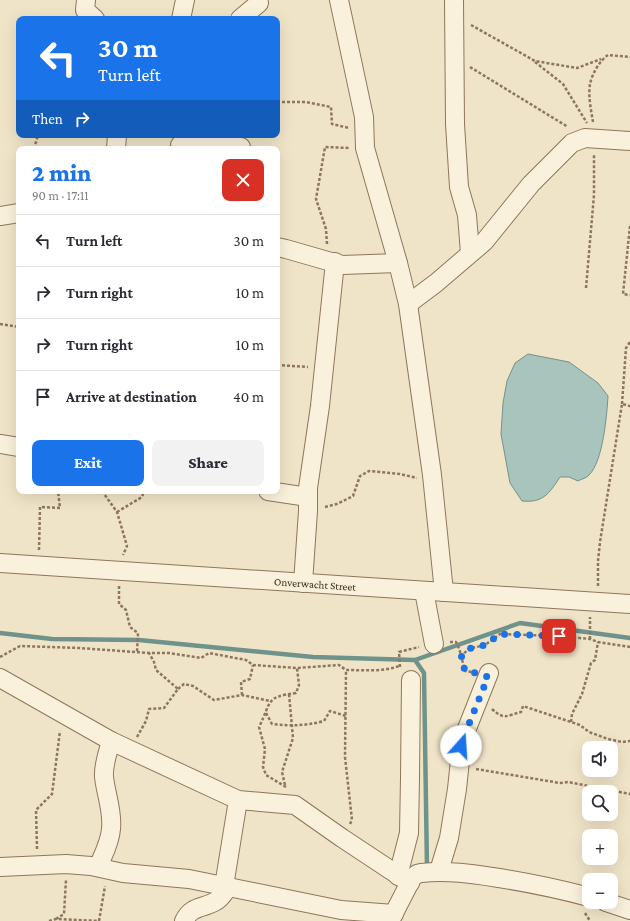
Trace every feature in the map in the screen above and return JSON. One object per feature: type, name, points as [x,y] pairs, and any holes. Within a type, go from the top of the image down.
[{"type":"street","points":[[86,0],[84,10],[91,16]]},
{"type":"street","points":[[182,16],[185,0]]},
{"type":"street","points":[[339,0],[364,117],[365,140],[408,304],[432,475],[444,592]]},
{"type":"street","points":[[244,16],[259,3]]},
{"type":"street","points":[[454,8],[455,124],[459,187],[467,214],[470,254]]},
{"type":"street","points":[[408,304],[436,283],[484,242],[531,184],[572,143],[590,138],[630,141]]},
{"type":"street","points":[[180,145],[240,144]]},
{"type":"street","points":[[0,216],[16,213]]},
{"type":"street","points":[[280,248],[342,265],[398,263]]},
{"type":"street","points":[[303,583],[310,472],[320,406],[332,261]]},
{"type":"street","points":[[0,444],[16,447]]},
{"type":"street","points":[[277,494],[308,504]]},
{"type":"street","name":"Onverwacht Street","points":[[0,563],[630,604]]},
{"type":"street","points":[[424,591],[434,644]]},
{"type":"street","points":[[0,867],[66,864],[103,868],[123,873],[189,879],[341,910],[392,918],[404,879],[409,833],[410,778],[405,673]]},
{"type":"street","points":[[439,871],[448,838],[457,789],[462,741],[489,675]]},
{"type":"street","points":[[0,678],[111,740],[238,800],[295,805],[404,879],[412,878],[417,874],[439,871],[463,872],[544,885],[582,895]]},
{"type":"street","points":[[103,868],[111,831],[110,810],[104,777],[105,764],[111,740]]},
{"type":"street","points":[[184,921],[192,910],[219,900],[227,886],[238,800]]},
{"type":"street","points":[[618,906],[630,910]]},
{"type":"path","points":[[454,8],[535,62],[563,84],[590,138]]},
{"type":"path","points":[[535,62],[577,68],[608,55],[630,57]]},
{"type":"path","points":[[454,58],[590,138]]},
{"type":"path","points":[[586,288],[594,195],[594,162],[590,138],[590,83],[601,59]]},
{"type":"path","points":[[280,102],[306,102],[331,107],[332,124],[365,140]]},
{"type":"path","points":[[332,261],[326,229],[316,199],[325,147],[365,140]]},
{"type":"path","points":[[630,226],[623,294],[630,295]]},
{"type":"path","points":[[0,324],[16,327]]},
{"type":"path","points":[[597,602],[600,542],[622,404],[626,348],[630,342]]},
{"type":"path","points":[[280,365],[324,367]]},
{"type":"path","points":[[622,404],[630,406]]},
{"type":"path","points":[[308,504],[337,504],[353,496],[360,476],[369,471],[400,474],[414,478],[432,475]]},
{"type":"path","points":[[39,565],[40,507],[60,508],[58,494]]},
{"type":"path","points":[[104,494],[117,512],[128,546],[116,570],[120,589],[119,604],[126,610],[130,627],[138,634],[137,652]]},
{"type":"path","points":[[117,512],[142,498],[143,494]]},
{"type":"path","points":[[589,628],[590,639]]},
{"type":"path","points":[[461,657],[468,649],[485,645],[500,634],[559,636],[590,639],[598,642],[630,647]]},
{"type":"path","points":[[456,642],[460,649],[465,671],[489,675]]},
{"type":"path","points":[[571,722],[572,714],[582,694],[591,663],[595,660],[598,642]]},
{"type":"path","points":[[0,657],[20,646],[169,653],[201,658],[209,653],[246,660],[252,665],[297,668],[339,665],[346,670],[394,668],[405,673]]},
{"type":"path","points":[[399,652],[405,673]]},
{"type":"path","points":[[149,653],[156,670],[178,689]]},
{"type":"path","points":[[242,695],[241,682],[250,679],[252,665]]},
{"type":"path","points":[[295,805],[293,795],[285,786],[266,775],[263,767],[265,749],[260,737],[259,727],[270,701],[278,696],[296,693],[299,685],[297,668]]},
{"type":"path","points":[[342,838],[352,820],[345,757],[346,670]]},
{"type":"path","points":[[131,750],[146,721],[150,709],[164,708],[178,689],[184,684],[193,686],[214,700],[242,695],[270,701]]},
{"type":"path","points":[[285,786],[282,772],[294,738],[289,694]]},
{"type":"path","points":[[480,697],[499,715],[507,717],[521,712],[523,706],[571,722],[589,732],[608,739],[622,742],[630,740]]},
{"type":"path","points":[[266,713],[272,724],[292,726],[308,725],[324,721],[330,711],[346,716]]},
{"type":"path","points":[[38,865],[36,810],[52,794],[61,713]]},
{"type":"path","points":[[459,766],[560,783],[568,782],[630,794]]},
{"type":"path","points":[[49,921],[64,914],[66,864]]},
{"type":"path","points":[[56,919],[99,921],[103,868]]},
{"type":"water","points":[[528,354],[569,362],[598,383],[608,396],[607,414],[601,449],[594,469],[588,476],[578,481],[569,477],[560,477],[549,493],[545,496],[540,499],[522,501],[510,483],[501,434],[503,403],[507,381],[515,363]]},
{"type":"waterway","points":[[415,660],[520,623],[630,638]]},
{"type":"waterway","points":[[0,633],[52,639],[139,640],[313,657],[415,660],[424,673],[427,869]]},
{"type":"route","points":[[461,746],[471,717],[488,677],[465,671],[461,657],[468,649],[485,645],[500,634],[559,636]]}]
